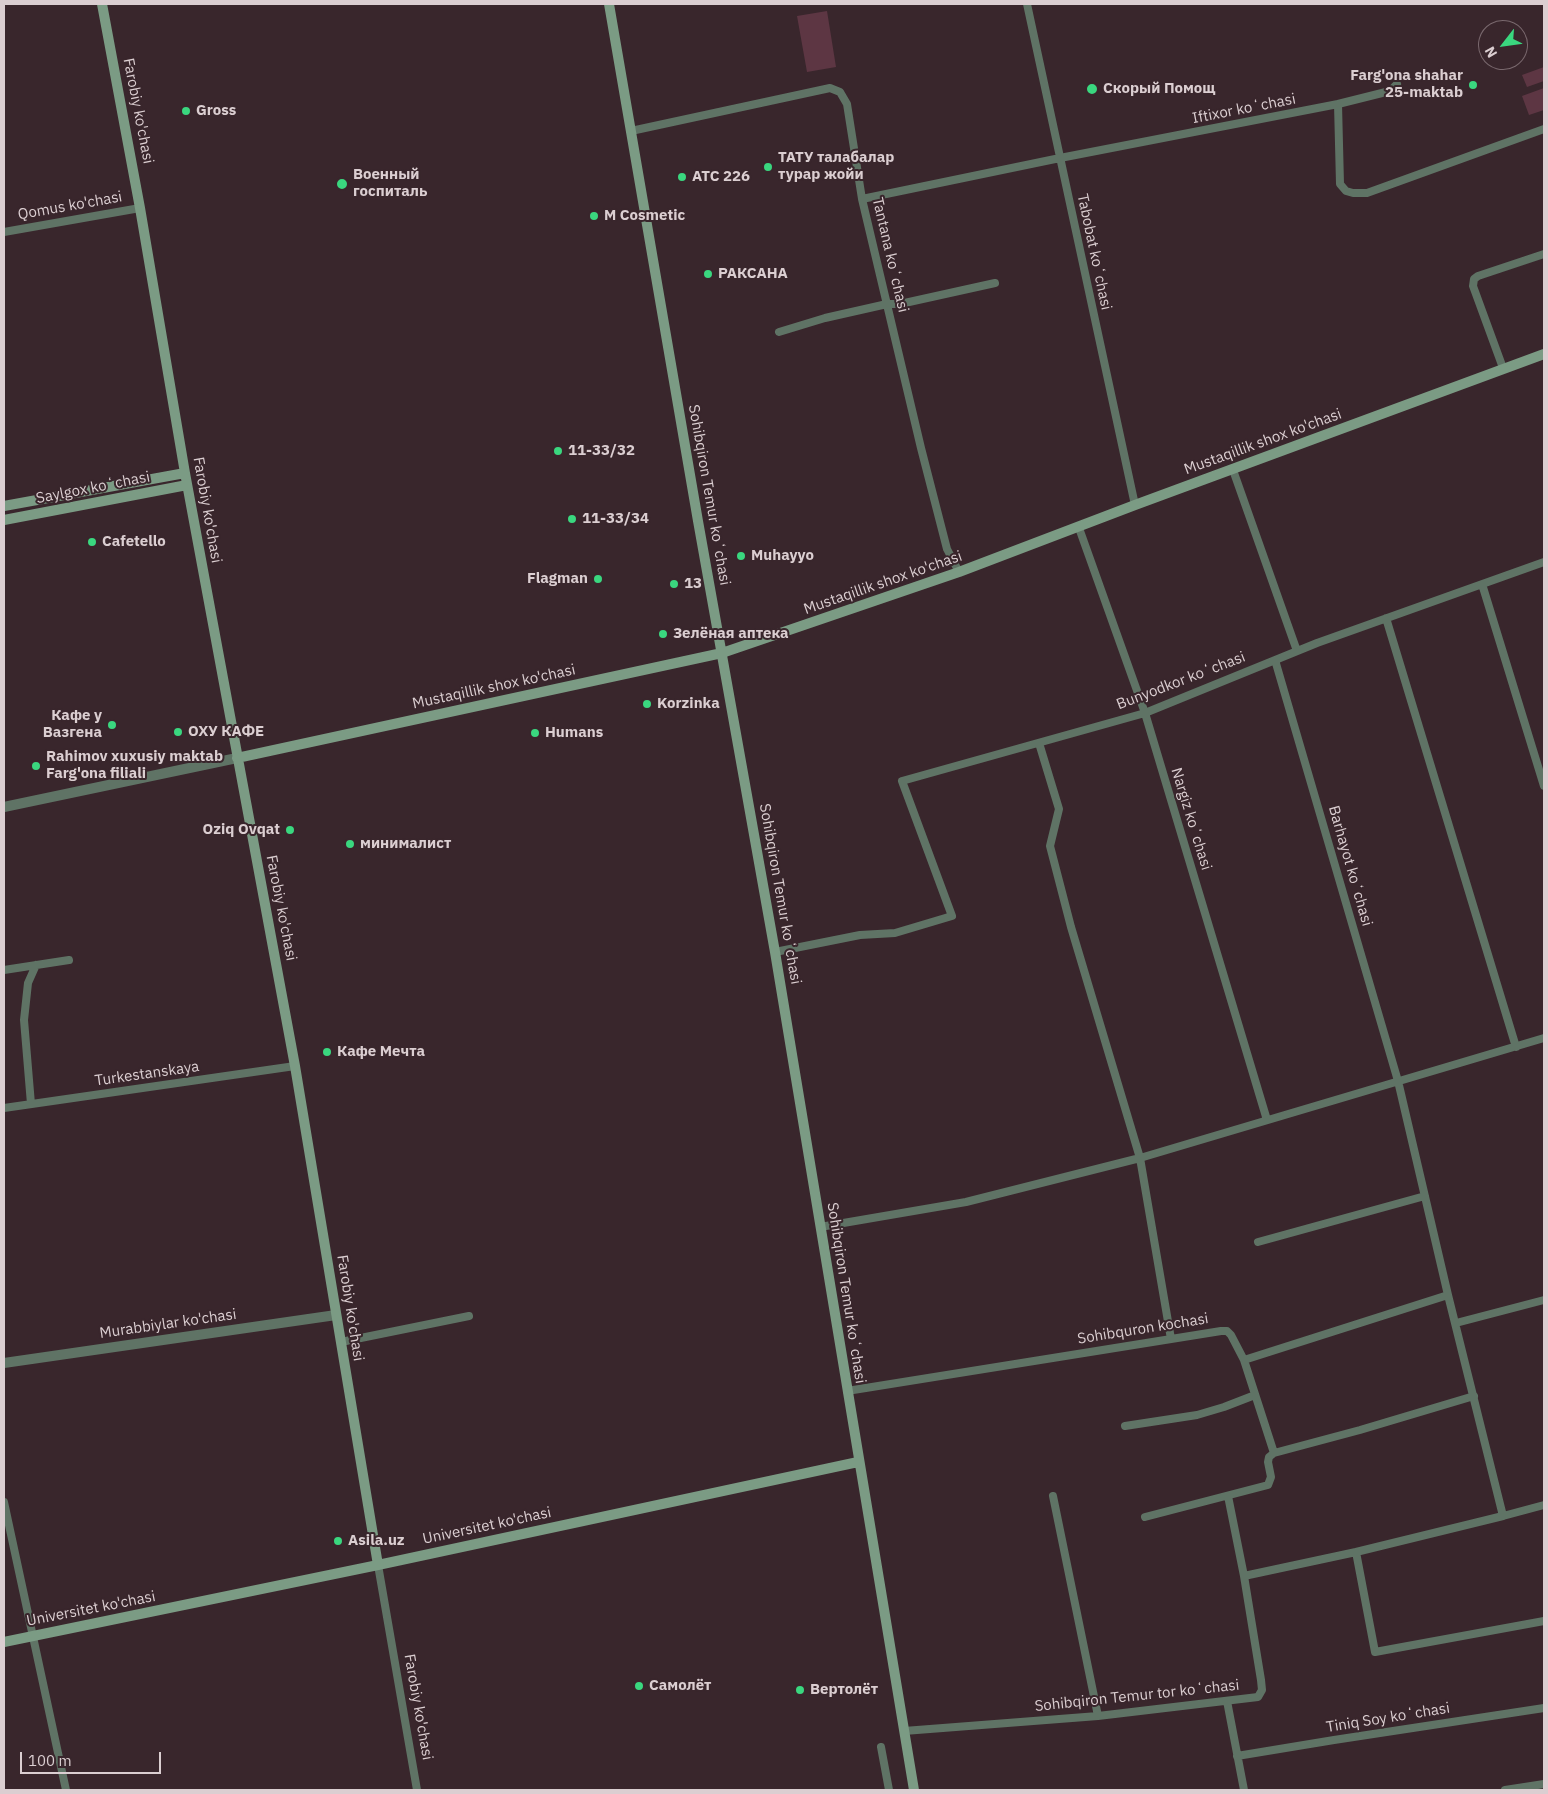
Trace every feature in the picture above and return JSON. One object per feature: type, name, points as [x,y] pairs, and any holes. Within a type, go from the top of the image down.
[{"type":"main road","name":"Farobiy ko'chasi","points":[[102,4],[140,208],[187,485],[295,1066],[378,1565]]},
{"type":"main road","name":"Sohibqiron Temur koʻchasi","points":[[609,4],[775,952],[858,1462],[914,1790]]},
{"type":"main road","name":"Mustaqillik shox ko'chasi","points":[[237,758],[722,653],[959,572],[1544,354]]},
{"type":"main road","name":"Saylgox koʻchasi","points":[[4,506],[185,473]]},
{"type":"main road","name":"Saylgox koʻchasi","points":[[4,520],[187,485]]},
{"type":"main road","name":"Universitet ko'chasi","points":[[4,1642],[378,1565],[858,1462]]},
{"type":"street","name":"Tabobat koʻchasi","points":[[1027,4],[1135,505]]},
{"type":"street","name":"Iftixor koʻchasi","points":[[862,198],[1338,104],[1390,91],[1397,84]]},
{"type":"street","name":"Tantana koʻchasi","points":[[631,131],[830,88],[840,92],[847,104],[862,198],[886,304],[947,549],[959,572]]},
{"type":"street","points":[[1338,104],[1340,184],[1346,191],[1354,193],[1380,190],[1544,129]]},
{"type":"street","name":"Qomus ko'chasi","points":[[4,232],[140,208]]},
{"type":"street","points":[[1503,368],[1473,286],[1474,279],[1544,254]]},
{"type":"street","points":[[779,332],[825,318],[886,304],[900,304],[995,283]]},
{"type":"street","points":[[1233,470],[1298,651]]},
{"type":"street","name":"Nargiz koʻchasi","points":[[1079,528],[1145,713],[1267,1120]]},
{"type":"street","name":"Bunyodkor koʻchasi","points":[[775,952],[860,935],[894,933],[952,916],[902,781],[1145,713],[1298,651],[1544,562]]},
{"type":"street","points":[[1482,584],[1544,786]]},
{"type":"street","points":[[1386,618],[1516,1047]]},
{"type":"street","name":"Barhayot koʻchasi","points":[[1275,660],[1398,1081],[1448,1295],[1503,1516]]},
{"type":"street","points":[[1039,743],[1059,809],[1050,846],[1071,927],[1140,1158],[1171,1339]]},
{"type":"street","name":"Mustaqillik shox ko'chasi","points":[[4,807],[237,758]]},
{"type":"street","points":[[4,970],[69,960]]},
{"type":"street","points":[[31,1104],[24,1020],[28,983],[36,965]]},
{"type":"street","points":[[820,1227],[966,1202],[1140,1158],[1544,1038]]},
{"type":"street","name":"Turkestanskaya","points":[[4,1108],[295,1066]]},
{"type":"street","points":[[1258,1242],[1425,1196]]},
{"type":"street","points":[[1274,1453],[1244,1360],[1448,1295]]},
{"type":"street","points":[[1456,1323],[1544,1300]]},
{"type":"street","name":"Murabbiylar ko'chasi","points":[[4,1363],[336,1315]]},
{"type":"street","points":[[341,1342],[470,1316]]},
{"type":"street","name":"Sohibquron kochasi","points":[[847,1391],[1227,1331],[1244,1360]]},
{"type":"street","points":[[1125,1426],[1197,1415],[1255,1395]]},
{"type":"street","points":[[1145,1517],[1268,1486],[1271,1477],[1268,1462],[1269,1457],[1274,1453],[1474,1396]]},
{"type":"street","points":[[1053,1496],[1098,1716]]},
{"type":"street","name":"Sohibqiron Temur tor koʻchasi","points":[[904,1730],[1098,1716],[1258,1697],[1262,1690],[1244,1576],[1228,1496]]},
{"type":"street","points":[[4,1502],[66,1790]]},
{"type":"street","points":[[1244,1576],[1356,1552],[1544,1505]]},
{"type":"street","points":[[1356,1552],[1375,1652],[1544,1621]]},
{"type":"street","name":"Farobiy ko'chasi","points":[[378,1565],[417,1790]]},
{"type":"street","points":[[1227,1701],[1244,1790]]},
{"type":"street","name":"Tiniq Soy koʻchasi","points":[[1237,1756],[1544,1708]]},
{"type":"street","points":[[881,1747],[889,1790]]},
{"type":"street","points":[[1505,1790],[1544,1784]]},
{"type":"shaded area","points":[[827,11],[836,67],[807,72],[797,16]]},
{"type":"shaded area","points":[[1544,67],[1544,81],[1527,87],[1522,75]]},
{"type":"shaded area","points":[[1544,88],[1544,110],[1529,115],[1522,96]]},
{"type":"place","name":"Farg'ona shahar 25-maktab","points":[[1473,85]]},
{"type":"place","name":"Скорый Помощ","points":[[1092,89]]},
{"type":"place","name":"Gross","points":[[186,111]]},
{"type":"place","name":"ТАТУ талабалар турар жойи","points":[[768,167]]},
{"type":"place","name":"АТС 226","points":[[682,177]]},
{"type":"place","name":"Военный госпиталь","points":[[342,184]]},
{"type":"place","name":"M Cosmetic","points":[[594,216]]},
{"type":"place","name":"РАКСАНА","points":[[708,274]]},
{"type":"place","name":"11-33/32","points":[[558,451]]},
{"type":"place","name":"11-33/34","points":[[572,519]]},
{"type":"place","name":"Cafetello","points":[[92,542]]},
{"type":"place","name":"Muhayyo","points":[[741,556]]},
{"type":"place","name":"Flagman","points":[[598,579]]},
{"type":"place","name":"13","points":[[674,584]]},
{"type":"place","name":"Зелёная аптека","points":[[663,634]]},
{"type":"place","name":"Korzinka","points":[[647,704]]},
{"type":"place","name":"Кафе у Вазгена","points":[[112,725]]},
{"type":"place","name":"ОХУ КАФЕ","points":[[178,732]]},
{"type":"place","name":"Humans","points":[[535,733]]},
{"type":"place","name":"Rahimov xuxusiy maktab Farg'ona filiali","points":[[36,766]]},
{"type":"place","name":"Oziq Ovqat","points":[[290,830]]},
{"type":"place","name":"минималист","points":[[350,844]]},
{"type":"place","name":"Кафе Мечта","points":[[327,1052]]},
{"type":"place","name":"Asila.uz","points":[[338,1541]]},
{"type":"place","name":"Самолёт","points":[[639,1686]]},
{"type":"place","name":"Вертолёт","points":[[800,1690]]}]
